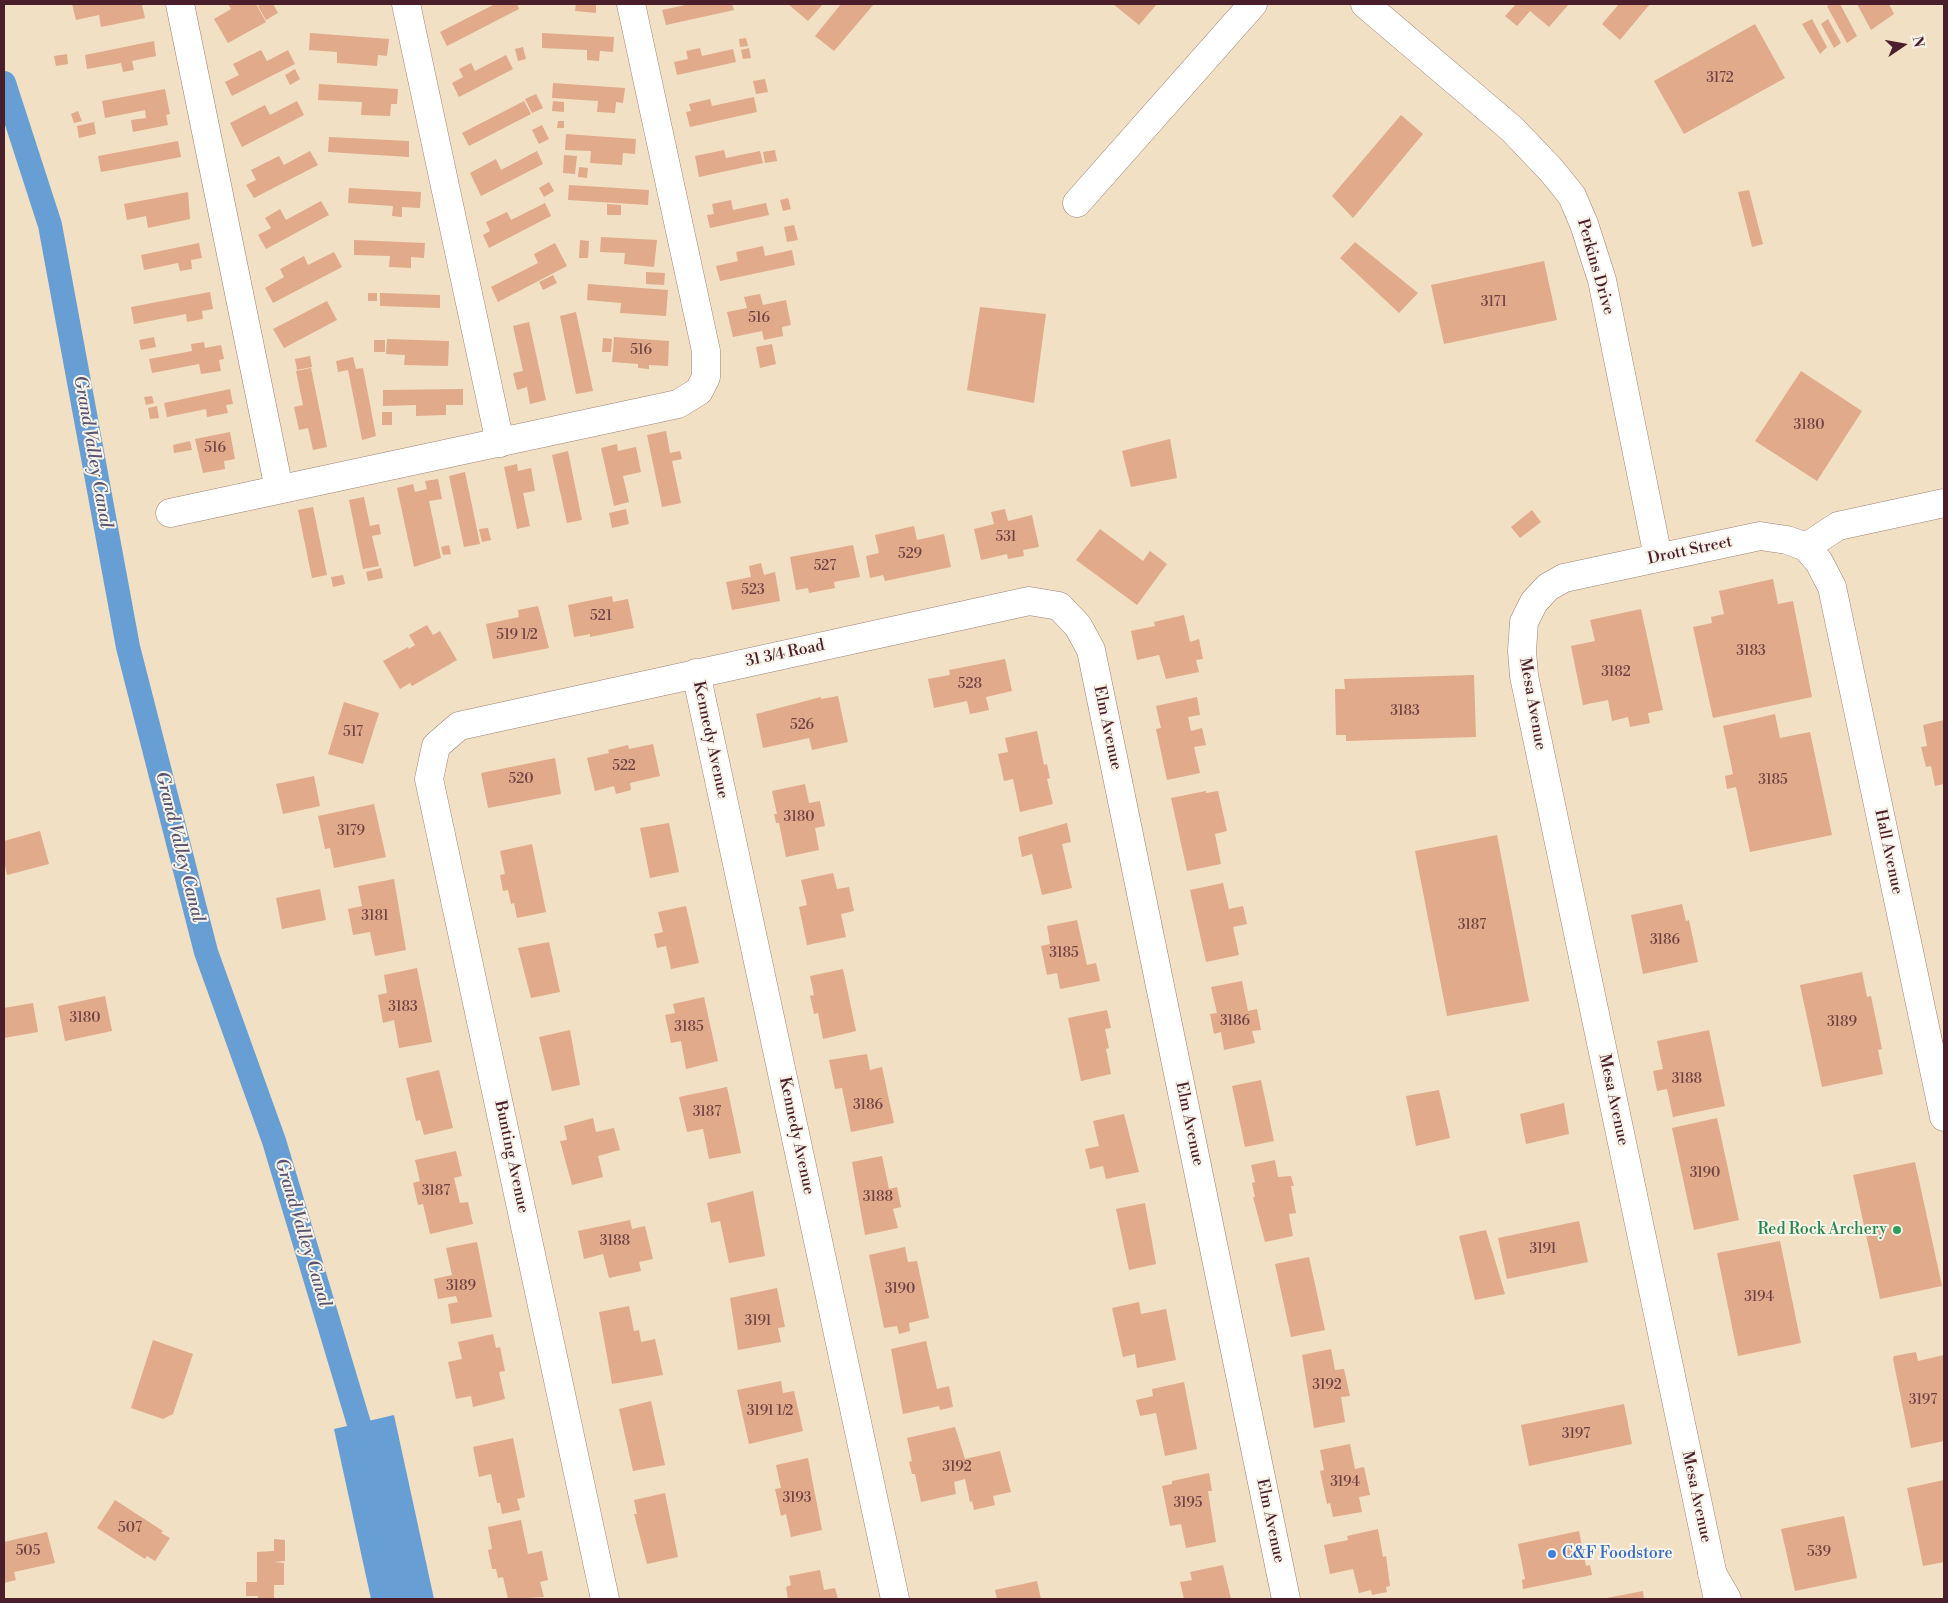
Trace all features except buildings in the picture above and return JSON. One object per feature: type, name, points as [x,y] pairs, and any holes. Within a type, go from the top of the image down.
[{"type":"street","points":[[180,4],[280,489]]},
{"type":"street","points":[[406,4],[500,443]]},
{"type":"street","points":[[170,513],[678,404],[693,397],[706,377],[706,351],[631,4]]},
{"type":"street","points":[[1077,203],[1253,4]]},
{"type":"street","name":"Perkins Drive","points":[[1365,4],[1512,129],[1572,196],[1584,224],[1602,280],[1658,557]]},
{"type":"street","points":[[1806,547],[1838,526],[1944,503]]},
{"type":"street","name":"Drott Street","points":[[1534,602],[1548,587],[1564,578],[1760,536],[1787,540],[1806,547]]},
{"type":"street","name":"Hall Avenue","points":[[1806,547],[1819,562],[1832,587],[1944,1117]]},
{"type":"street","name":"31 3/4 Road","points":[[459,726],[1029,601],[1059,606],[1078,626],[1091,650]]},
{"type":"street","name":"Mesa Avenue","points":[[1534,602],[1524,622],[1522,651],[1524,676],[1718,1599]]},
{"type":"street","name":"Elm Avenue","points":[[1091,650],[1286,1599]]},
{"type":"street","name":"Kennedy Avenue","points":[[696,673],[895,1599]]},
{"type":"street","name":"Bunting Avenue","points":[[459,726],[436,746],[429,778],[605,1599]]},
{"type":"street","points":[[1711,1599],[1712,1572]]},
{"type":"street","points":[[1712,1572],[1727,1599]]},
{"type":"water","points":[[394,1415],[434,1599],[371,1599],[334,1429]]},
{"type":"waterway","name":"Grand Valley Canal","points":[[4,83],[50,225],[128,647],[206,952],[274,1141],[368,1454]]},
{"type":"place","name":"Red Rock Archery","points":[[1897,1230]]},
{"type":"place","name":"C&F Foodstore","points":[[1552,1554]]}]
